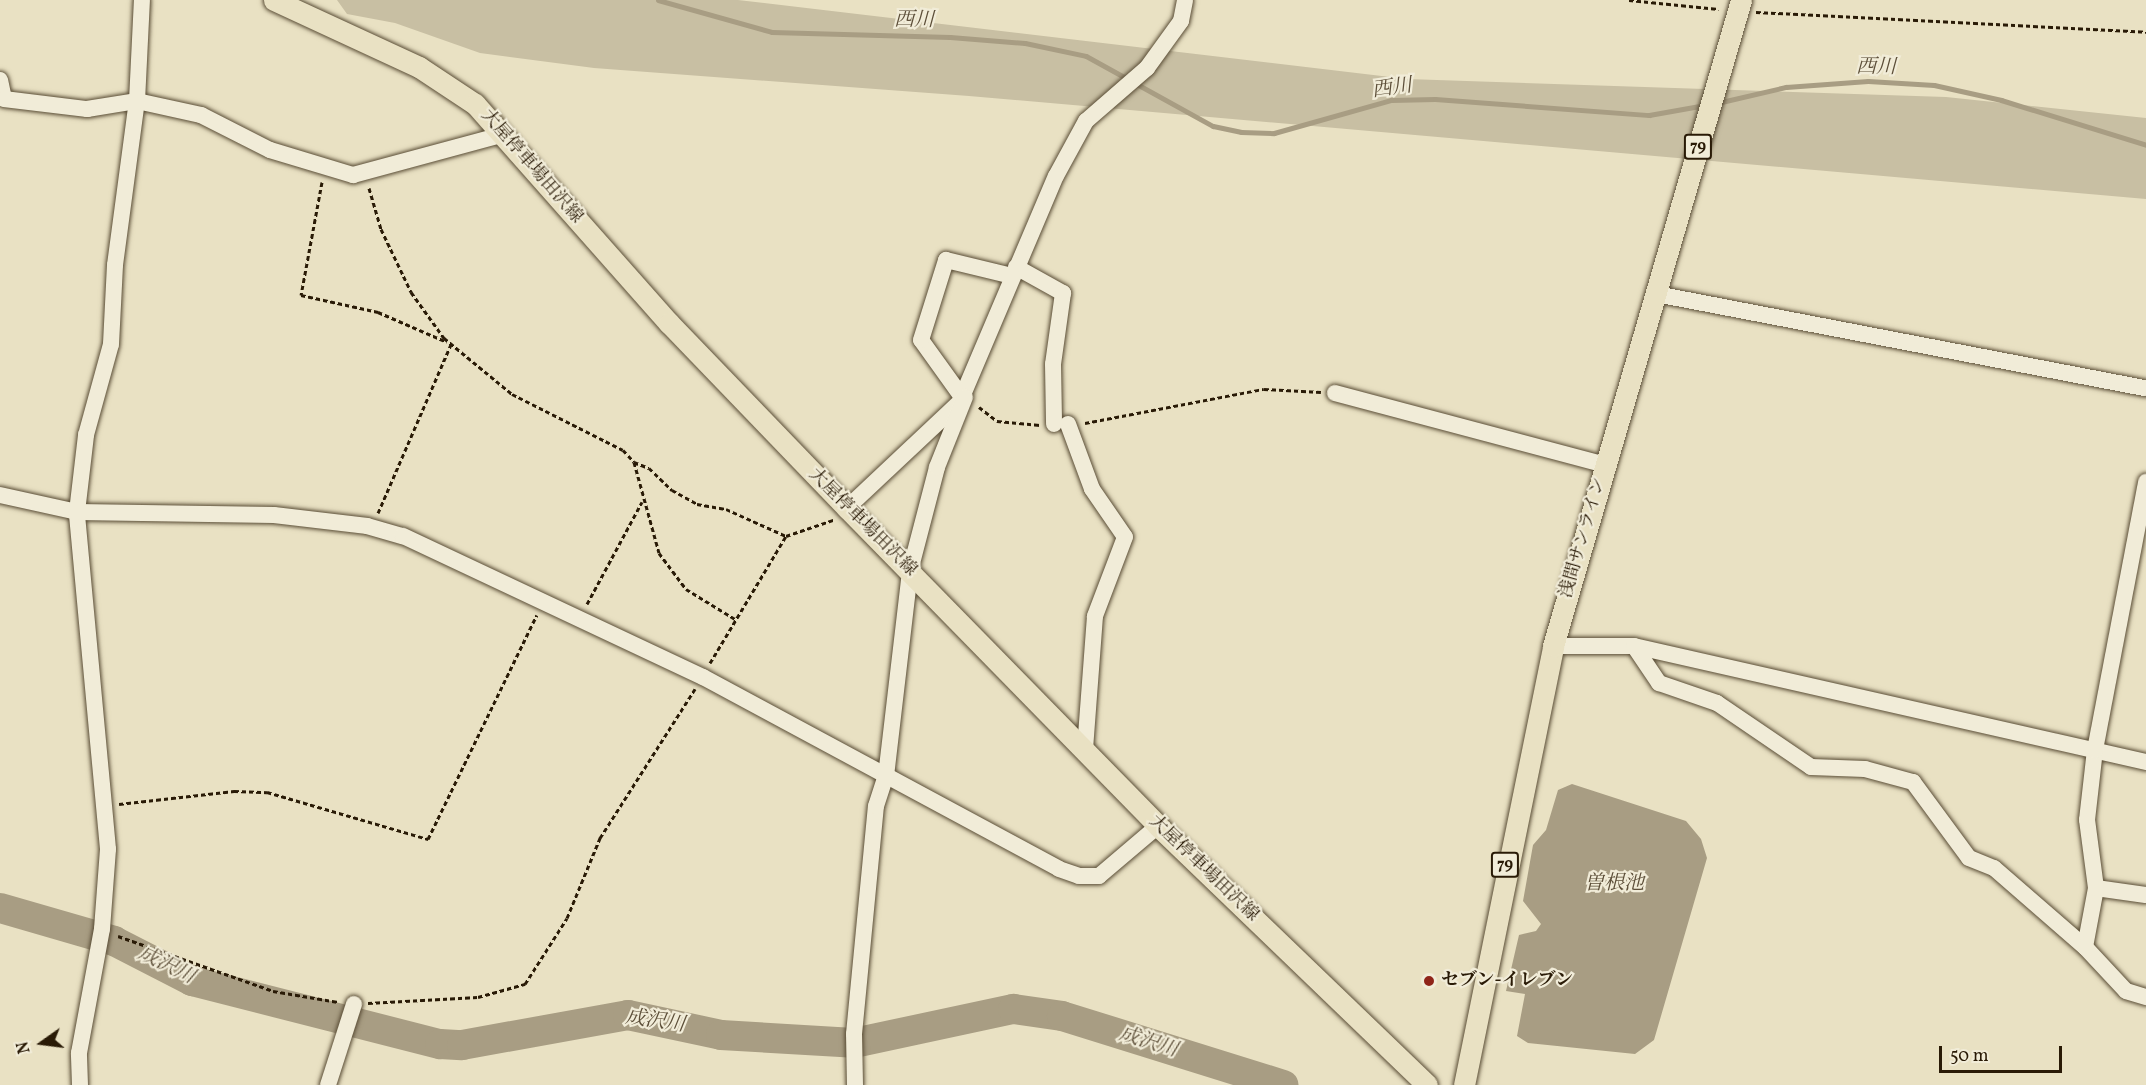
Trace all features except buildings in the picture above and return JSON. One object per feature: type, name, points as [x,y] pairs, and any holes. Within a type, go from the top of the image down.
[{"type":"main road","name":"大屋停車場田沢線","points":[[274,0],[419,67],[475,104],[669,323],[847,508],[1158,826],[1427,1085]]},
{"type":"main road","name":"浅間サンライン","points":[[1464,1085],[1553,646],[1739,6]]},
{"type":"street","points":[[80,1085],[79,1053],[102,929],[105,805],[77,512],[86,435],[111,344],[115,265],[137,101],[142,0]]},
{"type":"street","points":[[855,1085],[855,1034],[876,806],[886,776],[910,571],[937,467],[1014,271],[1086,121],[1148,68],[1181,21],[1185,0]]},
{"type":"street","points":[[0,80],[4,99],[87,109],[137,101],[201,115],[270,150],[353,175],[501,135]]},
{"type":"street","points":[[963,397],[921,340],[946,260],[1014,271],[1063,293],[1053,364],[1061,424],[1092,489],[1125,537],[1095,616],[1086,750]]},
{"type":"street","points":[[1656,294],[2146,388]]},
{"type":"street","points":[[1335,393],[1605,465]]},
{"type":"street","points":[[847,508],[963,397]]},
{"type":"street","points":[[2085,947],[2096,888],[2087,820],[2095,750],[2146,482]]},
{"type":"street","points":[[0,495],[77,512],[274,515],[372,527],[403,536],[703,677],[886,776],[1079,876],[1100,876],[1115,866],[1158,826]]},
{"type":"street","points":[[1553,646],[1634,645],[2146,762]]},
{"type":"street","points":[[1634,645],[1659,683],[1717,703],[1811,767],[1865,769],[1913,782],[1969,858],[1994,868],[2085,947],[2126,990],[2146,998]]},
{"type":"street","points":[[2096,888],[2146,895]]},
{"type":"street","points":[[328,1085],[350,1013]]},
{"type":"path","points":[[1629,0],[2146,32]]},
{"type":"path","points":[[325,168],[301,295],[378,312],[451,344]]},
{"type":"path","points":[[364,171],[381,229],[411,292],[451,344],[512,394],[623,450],[634,462],[649,468],[672,490],[697,504],[726,509],[786,536]]},
{"type":"path","points":[[372,527],[451,344]]},
{"type":"path","points":[[963,397],[997,421],[1061,424],[1264,388],[1335,393]]},
{"type":"path","points":[[634,462],[659,553],[686,589],[735,619]]},
{"type":"path","points":[[579,619],[643,500]]},
{"type":"path","points":[[102,929],[165,956],[350,1013],[478,997],[525,984],[567,918],[600,838],[703,677],[735,619],[786,536],[833,520],[847,508]]},
{"type":"path","points":[[105,805],[234,791],[267,792],[428,839],[544,601]]},
{"type":"shaded area","points":[[337,0],[738,0],[1407,79],[1946,97],[2146,118],[2146,199],[969,96],[594,68],[480,53],[395,23],[347,14]]},
{"type":"water","name":"曽根池","points":[[1572,784],[1686,821],[1701,839],[1707,858],[1654,1040],[1635,1054],[1528,1043],[1517,1036],[1525,994],[1506,991],[1519,935],[1536,931],[1541,924],[1523,901],[1533,845],[1546,830],[1558,790]]},
{"type":"waterway","name":"西川","points":[[658,0],[772,32],[950,37],[1025,43],[1086,56],[1213,126],[1241,132],[1274,133],[1391,100],[1435,99],[1649,115],[1705,105]]},
{"type":"waterway","name":"西川","points":[[1717,103],[1786,87],[1868,81],[1934,85],[2001,100],[2146,145]]},
{"type":"waterway","name":"成沢川","points":[[0,908],[114,941],[192,981],[440,1044],[462,1045],[628,1015],[721,1035],[854,1043],[1013,1009],[1062,1016],[1283,1085]]},
{"type":"place","name":"セブン-イレブン","points":[[1429,981]]}]
